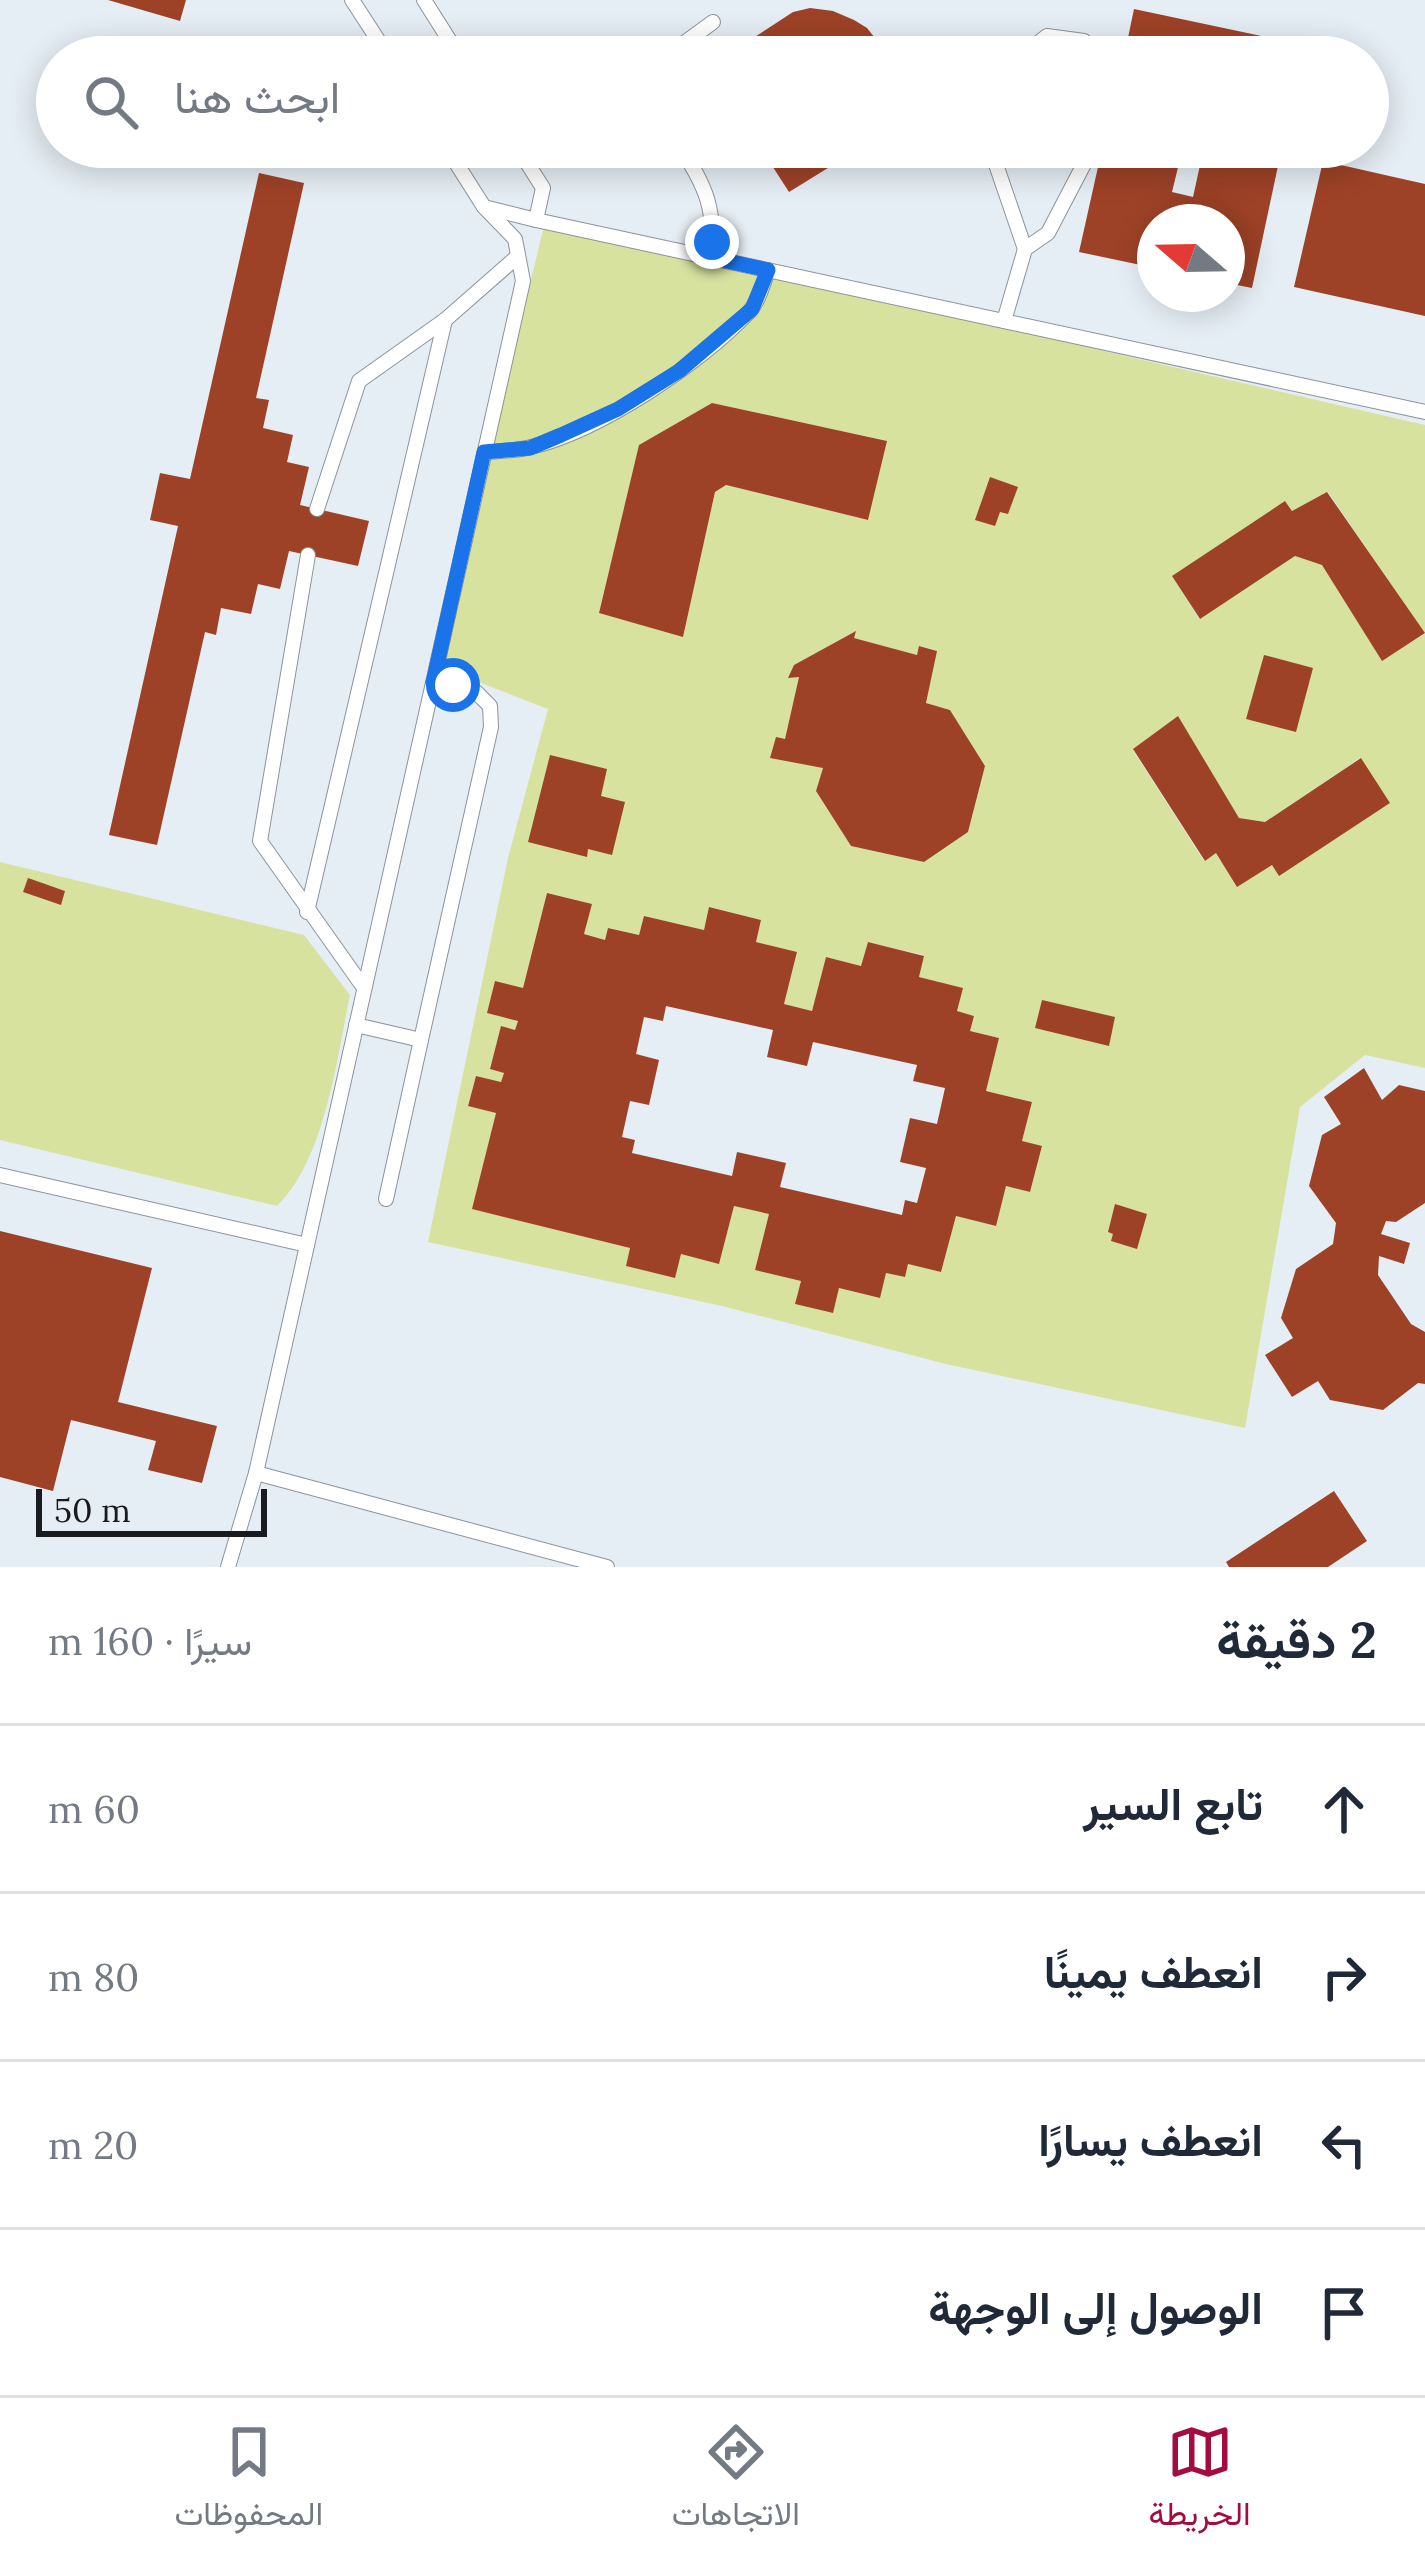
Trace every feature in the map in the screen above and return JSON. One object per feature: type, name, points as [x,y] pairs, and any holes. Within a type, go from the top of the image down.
[{"type":"lane","points":[[352,0],[375,36]]},
{"type":"lane","points":[[424,0],[447,36]]},
{"type":"lane","points":[[694,36],[713,22]]},
{"type":"lane","points":[[228,1567],[256,1473],[523,281],[515,239],[484,207],[459,168]]},
{"type":"lane","points":[[531,168],[543,188],[536,220]]},
{"type":"lane","points":[[692,168],[709,198],[713,227],[708,257]]},
{"type":"lane","points":[[997,168],[1025,249],[1004,321]]},
{"type":"lane","points":[[1025,249],[1048,233],[1082,168]]},
{"type":"lane","points":[[484,207],[1425,412]]},
{"type":"lane","points":[[317,509],[359,381],[445,320],[518,256]]},
{"type":"lane","points":[[484,452],[530,448],[618,409],[679,371],[752,309],[768,270]]},
{"type":"lane","points":[[307,912],[445,320]]},
{"type":"lane","points":[[308,555],[260,841],[364,988]]},
{"type":"lane","points":[[386,1199],[491,727],[490,706],[476,692],[433,683]]},
{"type":"lane","points":[[356,1025],[421,1040]]},
{"type":"lane","points":[[0,1175],[307,1245]]},
{"type":"lane","points":[[256,1473],[607,1567]]},
{"type":"green space","points":[[545,222],[1425,425],[1425,634],[1425,1068],[1365,1055],[1300,1107],[1245,1428],[946,1364],[722,1306],[428,1242],[508,858],[548,709],[437,666]],"holes":[[[712,403],[887,441],[867,520],[726,485],[715,492],[683,636],[599,613],[640,445]],[[1328,492],[1425,634],[1382,660],[1322,565],[1295,556],[1199,619],[1173,577],[1286,502],[1292,511]],[[854,632],[854,638],[917,655],[920,646],[936,650],[926,703],[950,710],[985,766],[968,832],[924,862],[851,846],[816,791],[823,768],[785,739],[799,677],[789,677],[794,665]],[[1177,717],[1239,818],[1265,822],[1360,758],[1389,804],[1279,875],[1272,865],[1237,886],[1216,853],[1204,861],[1133,750]],[[547,893],[592,904],[584,934],[605,940],[609,928],[639,935],[644,916],[704,930],[710,907],[761,920],[756,942],[797,953],[784,1004],[812,1011],[826,957],[861,966],[868,942],[923,955],[919,977],[962,988],[957,1011],[974,1016],[970,1031],[999,1038],[986,1091],[1032,1102],[1022,1141],[1042,1147],[1030,1192],[1006,1186],[995,1226],[956,1216],[941,1272],[908,1264],[904,1277],[886,1273],[879,1298],[839,1288],[832,1313],[795,1304],[801,1281],[755,1270],[769,1214],[734,1206],[719,1263],[681,1254],[674,1278],[626,1266],[630,1248],[473,1209],[496,1113],[468,1105],[476,1076],[501,1082],[504,1073],[490,1069],[501,1027],[515,1030],[518,1021],[487,1012],[523,988]]]},
{"type":"green space","points":[[0,862],[304,935],[350,995],[318,1136],[293,1186],[277,1206],[0,1140]]},
{"type":"building","points":[[108,0],[186,0],[180,21]]},
{"type":"building","points":[[1134,9],[1262,36],[1128,36]]},
{"type":"building","points":[[833,11],[873,36],[756,36],[793,12]]},
{"type":"building","points":[[774,168],[828,168],[789,192]]},
{"type":"building","points":[[1098,168],[1178,168],[1172,192],[1193,197],[1199,168],[1278,168],[1252,288],[1245,287],[1245,204],[1137,204],[1137,264],[1079,252]]},
{"type":"building","points":[[1321,168],[1354,168],[1425,184],[1425,316],[1294,287]]},
{"type":"building","points":[[259,173],[304,183],[256,398],[269,400],[263,428],[293,435],[287,462],[309,467],[300,505],[369,521],[358,566],[289,551],[280,589],[258,584],[251,614],[221,608],[216,635],[205,632],[157,845],[109,835],[178,526],[150,520],[160,473],[190,479]]},
{"type":"building","points":[[712,403],[887,441],[868,520],[726,485],[715,492],[683,637],[599,613],[639,445]]},
{"type":"building","points":[[990,477],[1018,487],[1008,514],[1000,512],[995,526],[975,520]]},
{"type":"building","points":[[1327,492],[1425,633],[1382,661],[1322,565],[1295,556],[1200,619],[1172,576],[1285,501],[1292,511]]},
{"type":"building","points":[[856,631],[854,638],[917,655],[919,646],[937,651],[926,703],[950,710],[985,766],[968,832],[924,862],[851,846],[816,791],[823,768],[770,758],[776,737],[785,739],[799,677],[788,678],[794,665]]},
{"type":"building","points":[[1264,655],[1313,668],[1296,732],[1246,719]]},
{"type":"building","points":[[1178,716],[1239,818],[1265,822],[1361,758],[1390,803],[1279,876],[1272,865],[1237,887],[1216,853],[1205,861],[1133,749]]},
{"type":"building","points":[[550,755],[607,769],[601,796],[625,802],[612,855],[588,849],[587,857],[528,842]]},
{"type":"building","points":[[28,878],[65,891],[61,905],[23,892]]},
{"type":"building","points":[[547,893],[592,904],[584,934],[605,940],[608,928],[639,935],[644,916],[704,930],[709,907],[761,920],[756,942],[797,952],[784,1004],[812,1011],[826,957],[861,966],[868,942],[924,956],[919,977],[963,988],[957,1011],[974,1016],[970,1031],[999,1038],[986,1091],[1032,1102],[1022,1141],[1042,1146],[1030,1192],[1006,1186],[996,1226],[956,1216],[941,1272],[908,1264],[905,1277],[886,1273],[880,1298],[839,1288],[833,1313],[795,1304],[801,1281],[755,1270],[769,1214],[734,1206],[719,1264],[681,1254],[675,1278],[626,1266],[630,1248],[472,1209],[496,1113],[468,1106],[476,1076],[501,1082],[504,1073],[490,1069],[501,1026],[515,1030],[518,1021],[487,1013],[495,981],[523,988]],"holes":[[[666,1006],[773,1030],[767,1057],[807,1066],[813,1042],[917,1065],[913,1081],[945,1088],[937,1124],[910,1118],[900,1162],[926,1168],[917,1203],[905,1200],[902,1215],[780,1187],[786,1163],[737,1152],[732,1176],[632,1153],[635,1140],[622,1137],[630,1101],[649,1105],[659,1060],[636,1054],[644,1017],[663,1021]]]},
{"type":"building","points":[[1042,1000],[1115,1017],[1109,1046],[1035,1028]]},
{"type":"building","points":[[1364,1068],[1382,1100],[1399,1085],[1425,1091],[1425,1203],[1396,1222],[1386,1221],[1381,1234],[1410,1243],[1404,1264],[1379,1256],[1378,1275],[1411,1324],[1425,1332],[1425,1384],[1418,1383],[1383,1410],[1330,1400],[1318,1381],[1292,1397],[1265,1355],[1293,1338],[1281,1318],[1296,1269],[1333,1244],[1336,1223],[1309,1186],[1322,1135],[1341,1124],[1324,1097]]},
{"type":"building","points":[[1115,1204],[1147,1214],[1137,1249],[1111,1241],[1113,1234],[1108,1232]]},
{"type":"building","points":[[0,1231],[152,1268],[118,1402],[217,1426],[202,1483],[148,1470],[156,1441],[71,1420],[53,1491],[0,1477]]},
{"type":"building","points":[[1334,1491],[1367,1541],[1328,1567],[1229,1567],[1226,1562]]},
{"type":"route","points":[[453,685],[433,683],[484,452],[530,448],[618,409],[679,371],[752,309],[768,270],[708,257],[712,242]]}]
